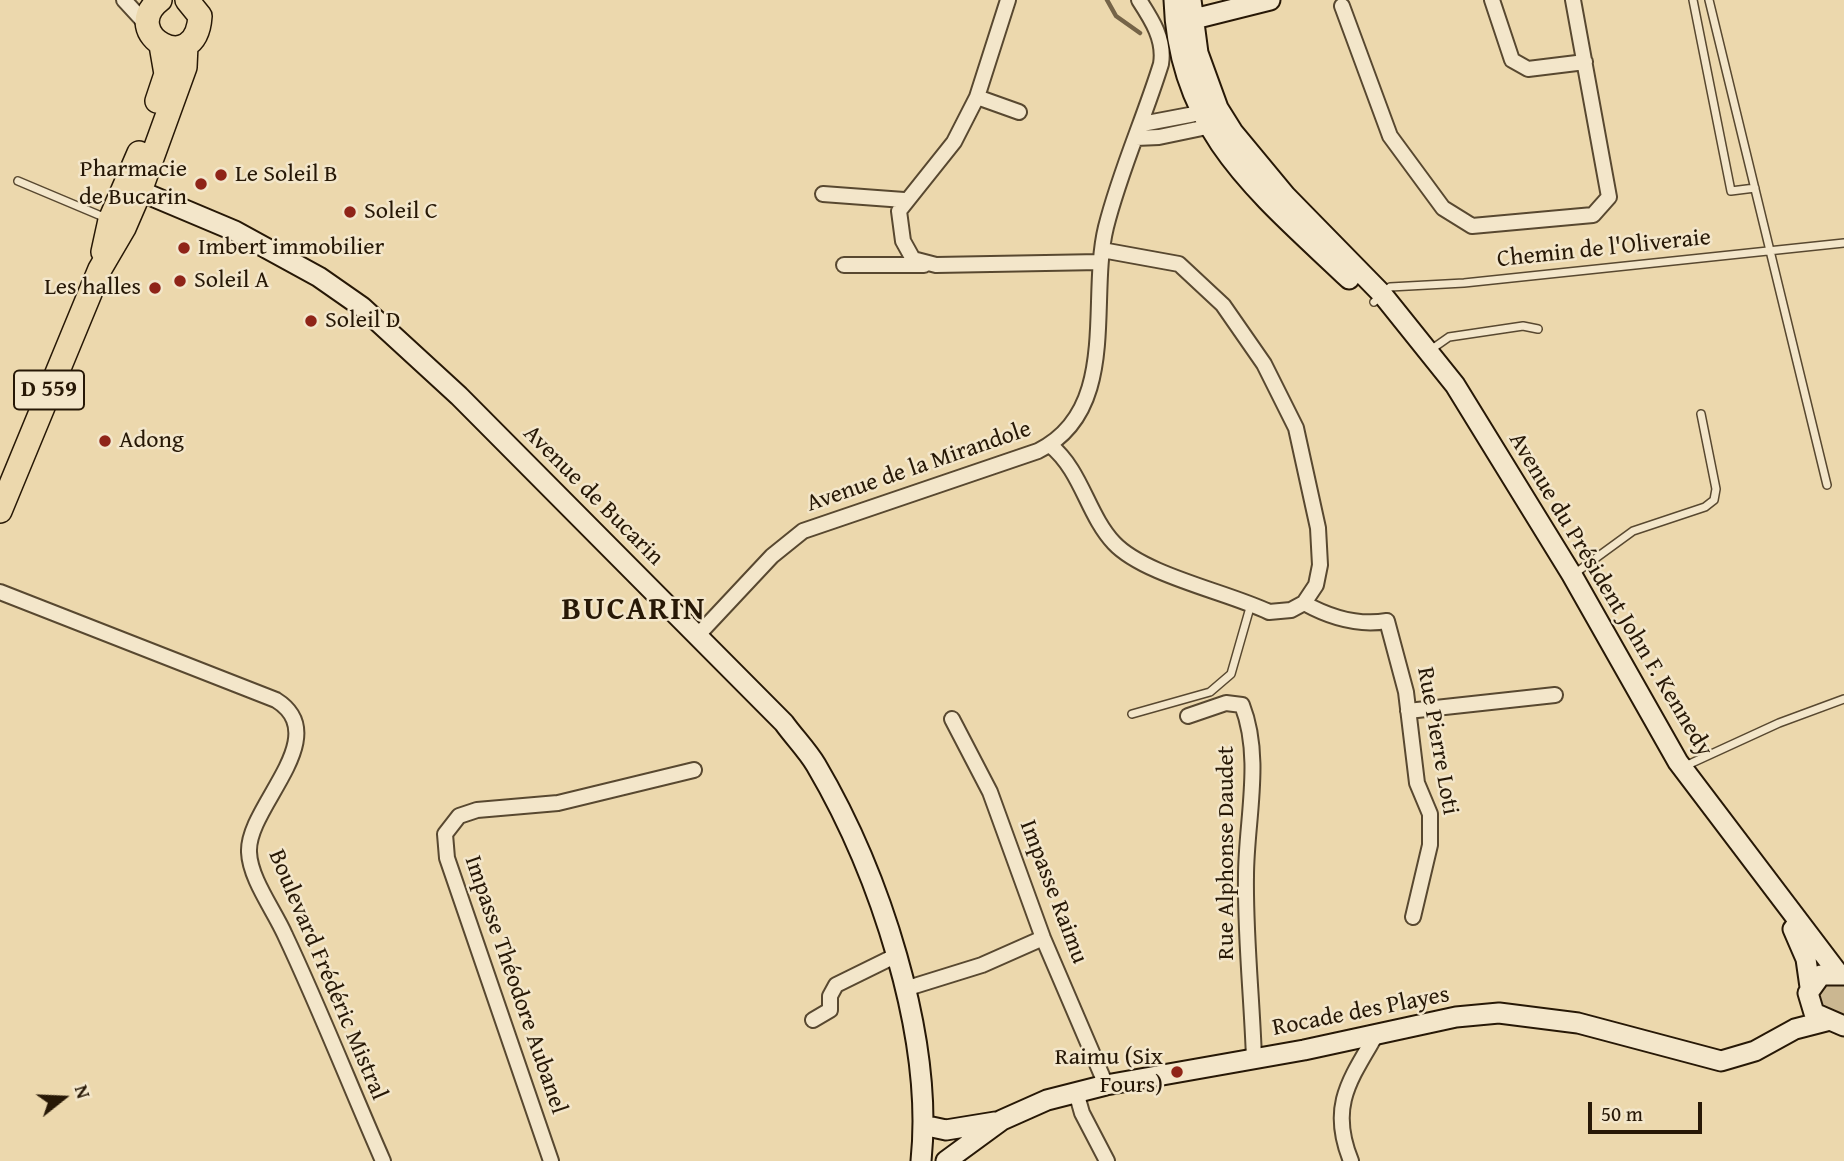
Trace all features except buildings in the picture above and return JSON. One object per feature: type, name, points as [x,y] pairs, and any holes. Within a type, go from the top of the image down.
[{"type":"main road","points":[[150,1],[148,25],[154,40],[161,46],[170,48],[186,45],[198,32],[198,5]]},
{"type":"main road","name":"D 559","points":[[0,511],[100,269],[124,229],[140,191],[185,67],[186,45]]},
{"type":"main road","name":"D 559","points":[[100,269],[110,220],[145,139],[166,74],[161,46]]},
{"type":"street","points":[[124,0],[148,25]]},
{"type":"street","name":"Avenue de la Mirandole","points":[[698,635],[772,556],[803,531],[1050,445],[1074,422],[1090,388],[1095,369],[1101,256],[1111,210],[1163,53],[1158,32],[1139,0]]},
{"type":"street","name":"Avenue du Président John F. Kennedy","points":[[1174,0],[1207,82],[1233,132],[1378,298],[1429,351],[1470,409],[1572,575],[1682,767],[1778,896],[1841,974]]},
{"type":"street","name":"Avenue du Président John F. Kennedy","points":[[1191,0],[1183,21],[1185,73],[1206,119],[1248,182],[1378,298]]},
{"type":"street","points":[[1183,21],[1270,0]]},
{"type":"street","points":[[1492,0],[1512,60],[1528,69],[1585,62]]},
{"type":"street","points":[[1342,6],[1390,136],[1443,208],[1472,226],[1594,215],[1609,197],[1573,0]]},
{"type":"street","points":[[936,265],[913,259],[903,242],[899,211],[904,200],[926,180],[954,142],[977,97],[1003,1]]},
{"type":"street","points":[[1206,119],[1207,82]]},
{"type":"street","points":[[977,97],[1019,112]]},
{"type":"street","points":[[1139,131],[1206,119],[1233,132]]},
{"type":"street","name":"Avenue de Bucarin","points":[[140,191],[235,231],[319,277],[362,307],[459,396],[784,723],[814,762],[859,850],[897,955],[908,988],[926,1126],[933,1155],[939,1160]]},
{"type":"street","points":[[822,194],[904,200]]},
{"type":"street","points":[[844,265],[936,265],[1101,256],[1179,264],[1223,305],[1264,364],[1296,428],[1318,528],[1320,565],[1316,585],[1304,603],[1291,610],[1269,612],[1131,559],[1112,541],[1075,473],[1050,445]]},
{"type":"street","name":"Boulevard Frédéric Mistral","points":[[0,592],[276,700],[290,709],[297,724],[294,745],[289,764],[251,836],[250,861],[286,935],[383,1161]]},
{"type":"street","name":"Rue Pierre Loti","points":[[1304,603],[1328,617],[1375,623],[1387,621],[1402,673],[1417,783],[1430,814],[1430,834],[1413,917]]},
{"type":"street","points":[[1408,711],[1555,695]]},
{"type":"street","name":"Rue Alphonse Daudet","points":[[1188,716],[1226,703],[1242,705],[1249,722],[1250,819],[1246,875],[1254,1059]]},
{"type":"street","name":"Impasse Raimu","points":[[952,719],[990,792],[1044,938],[1106,1085]]},
{"type":"street","name":"Impasse Théodore Aubanel","points":[[551,1161],[447,858],[446,834],[459,816],[477,810],[558,803],[694,770]]},
{"type":"street","name":"Avenue du Président John F. Kennedy","points":[[1778,896],[1806,959],[1809,993]]},
{"type":"street","points":[[908,988],[982,965],[1044,938]]},
{"type":"street","points":[[813,1020],[830,1010],[830,996],[836,985],[897,955]]},
{"type":"street","points":[[1795,1029],[1809,993],[1821,975],[1841,974]]},
{"type":"street","points":[[1809,993],[1814,1013],[1835,1023]]},
{"type":"street","name":"Rocade des Playes","points":[[939,1160],[1002,1121],[1047,1100],[1106,1085],[1254,1059],[1456,1017],[1499,1013],[1578,1023],[1721,1061],[1755,1051],[1795,1029],[1835,1023]]},
{"type":"street","points":[[1350,1161],[1341,1134],[1342,1099],[1376,1035]]},
{"type":"street","points":[[1076,1092],[1083,1113],[1107,1161]]},
{"type":"street","points":[[926,1126],[962,1129],[1002,1121]]},
{"type":"lane","points":[[1693,0],[1731,191],[1755,188]]},
{"type":"lane","points":[[1709,0],[1827,485]]},
{"type":"lane","points":[[18,181],[110,220]]},
{"type":"lane","name":"Chemin de l'Oliveraie","points":[[1378,298],[1390,287],[1464,283],[1844,243]]},
{"type":"lane","points":[[1429,351],[1449,337],[1523,326],[1538,329]]},
{"type":"lane","points":[[1572,575],[1633,531],[1705,507],[1714,500],[1716,489],[1701,414]]},
{"type":"lane","points":[[1132,714],[1210,692],[1231,674],[1251,604]]},
{"type":"lane","points":[[1682,767],[1779,723],[1844,699]]},
{"type":"shaded area","points":[[1844,975],[1844,1026],[1826,1021],[1810,987]]},
{"type":"waterway","points":[[1107,0],[1116,16],[1140,33]]},
{"type":"place","name":"Le Soleil B","points":[[221,175]]},
{"type":"place","name":"Pharmacie de Bucarin","points":[[201,184]]},
{"type":"place","name":"Soleil C","points":[[350,212]]},
{"type":"place","name":"Imbert immobilier","points":[[184,248]]},
{"type":"place","name":"Soleil A","points":[[180,281]]},
{"type":"place","name":"Les halles","points":[[155,288]]},
{"type":"place","name":"Soleil D","points":[[311,321]]},
{"type":"place","name":"Adong","points":[[105,441]]},
{"type":"place","name":"Raimu (Six Fours)","points":[[1177,1072]]},
{"type":"district","name":"BUCARIN","points":[[634,611]]}]
